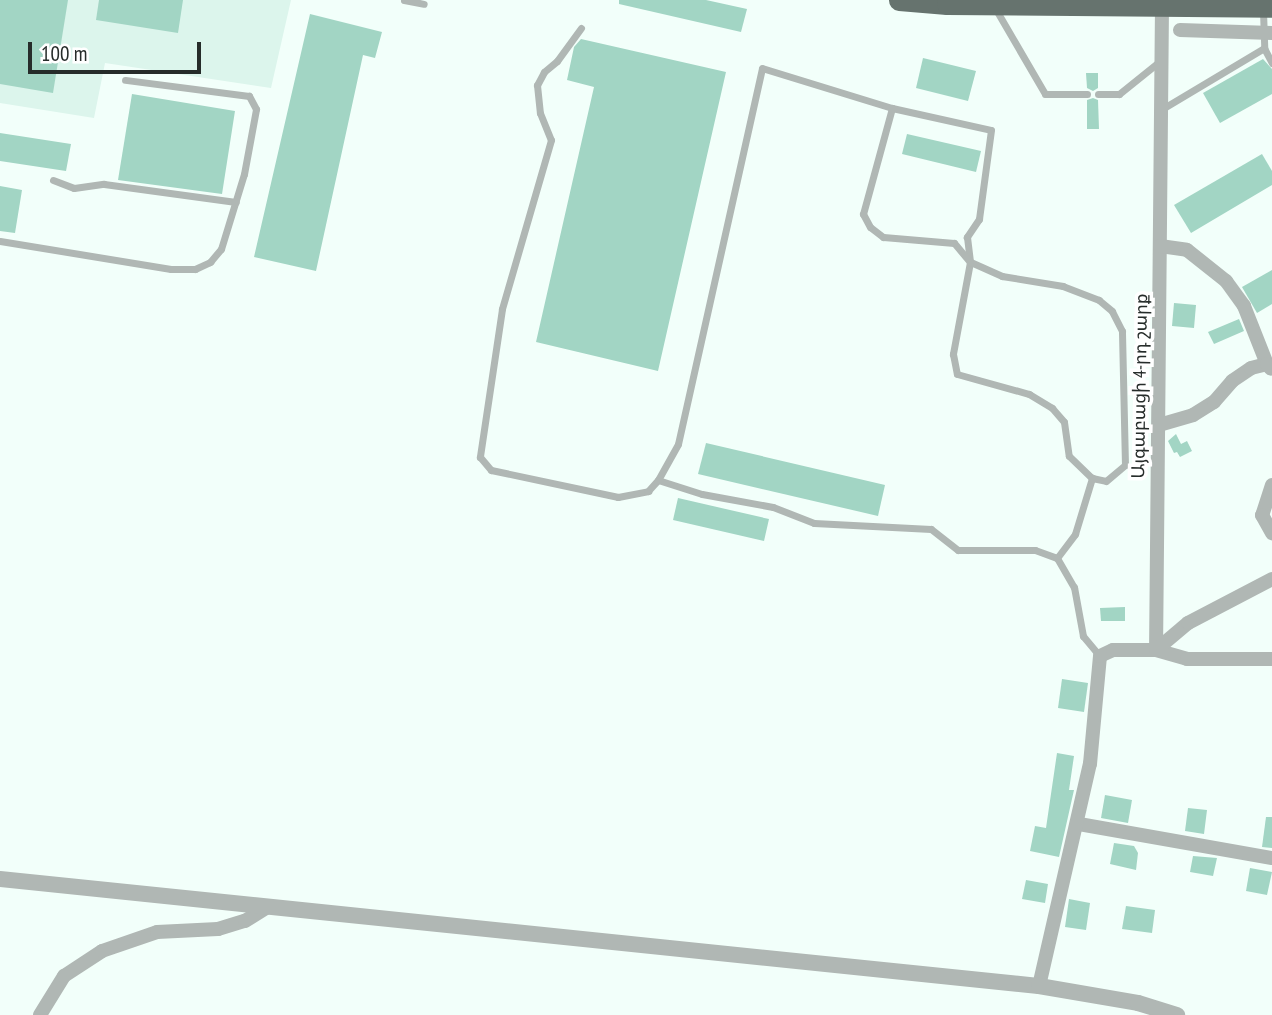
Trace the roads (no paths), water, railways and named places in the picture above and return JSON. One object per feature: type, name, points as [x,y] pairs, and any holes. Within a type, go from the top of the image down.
[{"type":"highway","points":[[899,0],[993,5],[1268,7]]},
{"type":"street","name":"Այգաբացի 4-րդ շարք","points":[[1156,650],[1162,6]]},
{"type":"street","points":[[1180,30],[1266,38]]},
{"type":"street","points":[[1158,425],[1193,415],[1214,402],[1232,381],[1251,368],[1269,367],[1244,306],[1226,281],[1187,250],[1160,246]]},
{"type":"street","points":[[1272,485],[1262,515],[1272,533]]},
{"type":"street","points":[[1156,650],[1188,623],[1272,579]]},
{"type":"street","points":[[1039,986],[1079,824],[1090,764],[1100,656],[1113,650],[1156,650],[1187,659],[1272,659]]},
{"type":"street","points":[[1079,824],[1272,858]]},
{"type":"street","points":[[0,879],[1039,986],[1138,1003],[1177,1015]]},
{"type":"street","points":[[40,1015],[64,975],[102,951],[157,932],[218,929],[245,921],[267,907]]},
{"type":"lane","points":[[404,0],[424,4]]},
{"type":"lane","points":[[993,5],[1045,94],[1087,94]]},
{"type":"lane","points":[[1268,7],[1266,38],[1272,63]]},
{"type":"lane","points":[[581,28],[557,61],[544,72],[537,85],[540,113],[551,140],[502,309],[480,457],[491,470],[618,497],[635,496],[648,491],[658,480],[678,444],[762,68],[892,108],[991,130],[979,219],[967,237],[970,262],[953,354],[957,374],[1029,394],[1052,408],[1063,422],[1069,456],[1092,478],[1106,481],[1125,465],[1122,331],[1112,311],[1099,300],[1063,286],[1002,276],[970,262],[954,243],[883,237],[870,228],[863,214],[892,108]]},
{"type":"lane","points":[[1162,110],[1266,38]]},
{"type":"lane","points":[[1098,94],[1119,94],[1162,60]]},
{"type":"lane","points":[[0,241],[171,269],[195,269],[211,262],[221,249],[236,202],[256,109],[249,96],[125,80]]},
{"type":"lane","points":[[53,180],[74,187],[104,184],[236,202]]},
{"type":"lane","points":[[1057,558],[1075,534],[1092,478]]},
{"type":"lane","points":[[658,480],[702,494],[773,507],[814,523],[931,529],[958,550],[1035,550],[1057,558],[1074,587],[1083,636],[1100,656]]}]
